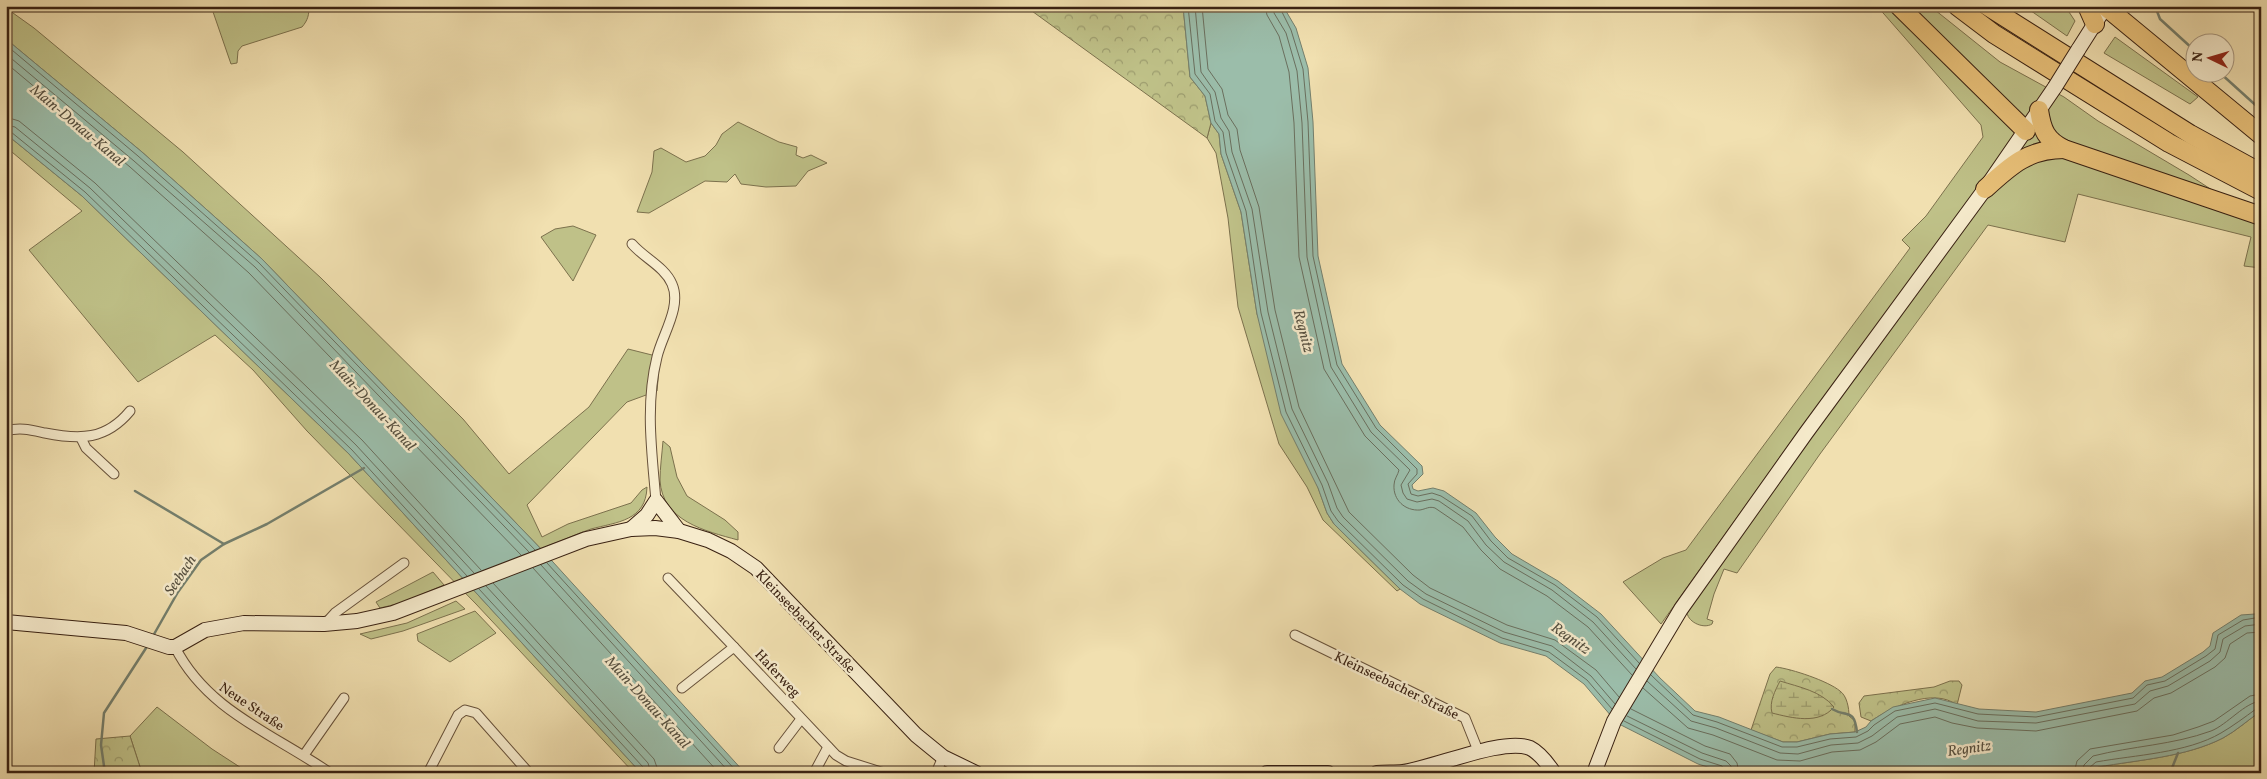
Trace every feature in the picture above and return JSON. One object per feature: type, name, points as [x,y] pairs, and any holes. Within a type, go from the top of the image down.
[{"type":"highway","points":[[1899,6],[2026,130]]},
{"type":"highway","points":[[1958,6],[1994,34],[2169,143],[2261,191]]},
{"type":"highway","points":[[1987,6],[2190,134],[2261,173]]},
{"type":"highway","points":[[2087,6],[2095,24]]},
{"type":"highway","points":[[2106,7],[2261,134]]},
{"type":"highway","points":[[2040,110],[2044,132],[2053,144],[2064,150],[2261,216]]},
{"type":"highway","points":[[1985,189],[2002,173],[2028,156],[2040,151],[2064,150]]},
{"type":"street","points":[[1594,773],[1597,761],[1614,721],[1669,628],[1741,522],[1985,189],[2040,110],[2106,7]]},
{"type":"street","points":[[632,244],[666,274],[675,294],[675,304],[657,357],[650,400],[656,501],[679,531]]},
{"type":"street","points":[[6,431],[23,428],[81,438],[112,429],[130,411]]},
{"type":"street","points":[[81,438],[86,448],[114,474]]},
{"type":"street","points":[[631,529],[647,515],[656,501]]},
{"type":"street","name":"Kleinseebacher Straße","points":[[168,646],[219,626],[273,622],[324,624],[376,618],[447,594],[586,539],[631,529],[655,528],[679,531],[708,540],[731,551],[756,568],[916,735],[943,757],[976,773]]},
{"type":"street","points":[[324,624],[335,613],[404,563]]},
{"type":"street","name":"Haferweg","points":[[668,578],[828,747],[846,761],[884,773]]},
{"type":"street","points":[[6,622],[99,629],[137,636],[168,646]]},
{"type":"street","name":"Kleinseebacher Straße","points":[[1295,635],[1465,718],[1479,753]]},
{"type":"street","name":"Neue Straße","points":[[168,646],[190,674],[227,709],[304,755],[330,773]]},
{"type":"street","name":"Haferweg","points":[[682,688],[734,647]]},
{"type":"street","points":[[304,755],[344,698]]},
{"type":"street","points":[[428,773],[458,715],[465,710],[476,713],[529,773]]},
{"type":"street","points":[[779,748],[801,719]]},
{"type":"street","points":[[1377,773],[1404,772],[1509,746],[1529,748],[1536,752],[1554,773]]},
{"type":"street","points":[[814,773],[828,747]]},
{"type":"street","points":[[936,773],[943,757]]},
{"type":"street","points":[[1267,773],[1328,773]]},
{"type":"green space","points":[[211,6],[309,6],[309,12],[306,22],[302,27],[242,46],[238,51],[237,63],[231,64]]},
{"type":"green space","points":[[1025,6],[1183,6],[1190,77],[1205,96],[1211,123],[1207,138]]},
{"type":"green space","points":[[1877,6],[1930,6],[2000,62],[2064,97],[2098,121],[2189,175],[2261,222],[2261,268],[2244,266],[2251,237],[2078,194],[2065,242],[1988,225],[1820,454],[1737,573],[1724,569],[1707,619],[1713,621],[1712,624],[1705,626],[1697,624],[1688,617],[1687,613],[1795,436],[1661,624],[1623,582],[1663,558],[1686,550],[1910,248],[1902,240],[1926,216],[1983,137],[1981,125]]},
{"type":"green space","points":[[2024,6],[2065,6],[2075,21],[2067,36]]},
{"type":"green space","points":[[6,8],[34,28],[183,152],[321,278],[463,419],[509,474],[589,407],[628,349],[660,357],[657,391],[627,402],[527,505],[542,537],[568,524],[631,503],[647,487],[641,507],[636,513],[620,522],[580,533],[547,546],[543,551],[262,259],[142,152],[6,39]]},
{"type":"green space","points":[[2115,37],[2198,97],[2190,104],[2104,53]]},
{"type":"green space","points":[[738,122],[779,142],[797,147],[796,155],[803,158],[811,155],[827,163],[808,171],[796,186],[766,187],[741,184],[735,174],[727,182],[705,181],[649,213],[637,212],[652,172],[654,151],[661,148],[686,162],[705,156],[716,145],[722,134]]},
{"type":"green space","points":[[1211,123],[1219,134],[1221,154],[1241,212],[1257,314],[1327,513],[1334,524],[1400,589],[1397,591],[1323,520],[1307,487],[1279,444],[1238,307],[1228,218],[1216,153],[1207,138]]},
{"type":"green space","points":[[6,134],[82,196],[349,454],[641,773],[634,773],[476,604],[307,431],[253,370],[215,335],[138,382],[29,250],[82,211],[6,147]]},
{"type":"green space","points":[[573,226],[596,235],[573,281],[541,237],[555,229]]},
{"type":"green space","points":[[663,441],[670,447],[677,477],[687,496],[725,520],[738,532],[738,540],[712,533],[687,522],[668,505],[660,480]]},
{"type":"green space","points":[[433,572],[444,585],[401,603],[380,608],[376,602]]},
{"type":"green space","points":[[456,601],[465,609],[403,631],[371,639],[360,634],[407,623]]},
{"type":"green space","points":[[475,611],[496,633],[450,662],[418,641],[417,634]]},
{"type":"green space","points":[[1776,667],[1810,676],[1840,691],[1846,699],[1849,716],[1855,721],[1855,732],[1830,734],[1797,742],[1783,742],[1751,730],[1770,674]]},
{"type":"green space","points":[[1780,681],[1816,693],[1834,707],[1828,713],[1821,716],[1805,719],[1772,713],[1774,693]]},
{"type":"green space","points":[[1950,681],[1959,681],[1962,685],[1957,705],[1947,700],[1925,698],[1901,705],[1871,721],[1861,717],[1859,703],[1864,696],[1934,687]]},
{"type":"green space","points":[[157,707],[212,749],[249,773],[142,773],[130,736]]},
{"type":"green space","points":[[2261,711],[2261,773],[2091,773],[2098,767],[2193,750],[2223,738]]},
{"type":"green space","points":[[130,736],[142,773],[94,773],[96,739]]},
{"type":"water","name":"Regnitz","points":[[1183,6],[1283,6],[1296,28],[1308,68],[1313,122],[1318,256],[1342,364],[1380,425],[1422,466],[1423,474],[1412,485],[1413,489],[1418,491],[1433,488],[1444,491],[1476,513],[1495,537],[1512,554],[1558,581],[1601,614],[1660,678],[1695,711],[1719,717],[1783,742],[1797,742],[1830,734],[1855,732],[1866,727],[1871,721],[1893,707],[1935,698],[1979,709],[2036,712],[2132,693],[2145,681],[2162,677],[2203,652],[2210,646],[2213,633],[2241,615],[2255,614],[2261,611],[2261,711],[2223,738],[2193,750],[2098,767],[2091,773],[1727,773],[1698,764],[1617,723],[1584,684],[1546,656],[1500,643],[1420,604],[1400,589],[1334,524],[1327,513],[1318,488],[1281,414],[1257,314],[1241,212],[1221,154],[1219,134],[1211,123],[1205,96],[1190,77]]},
{"type":"water","name":"Main-Donau-Kanal","points":[[6,39],[142,152],[262,259],[543,551],[745,773],[641,773],[349,454],[82,196],[6,134]]},
{"type":"waterway","points":[[2155,6],[2160,19],[2184,41]]},
{"type":"waterway","points":[[2230,82],[2261,110]]},
{"type":"waterway","name":"Seebach","points":[[153,636],[178,592],[201,560],[224,544],[267,524],[364,468]]},
{"type":"waterway","points":[[135,491],[224,544]]},
{"type":"waterway","name":"Seebach","points":[[105,773],[101,745],[104,713],[148,645]]},
{"type":"waterway","points":[[1832,709],[1852,716],[1857,732]]},
{"type":"waterway","points":[[2170,773],[2178,753]]}]
